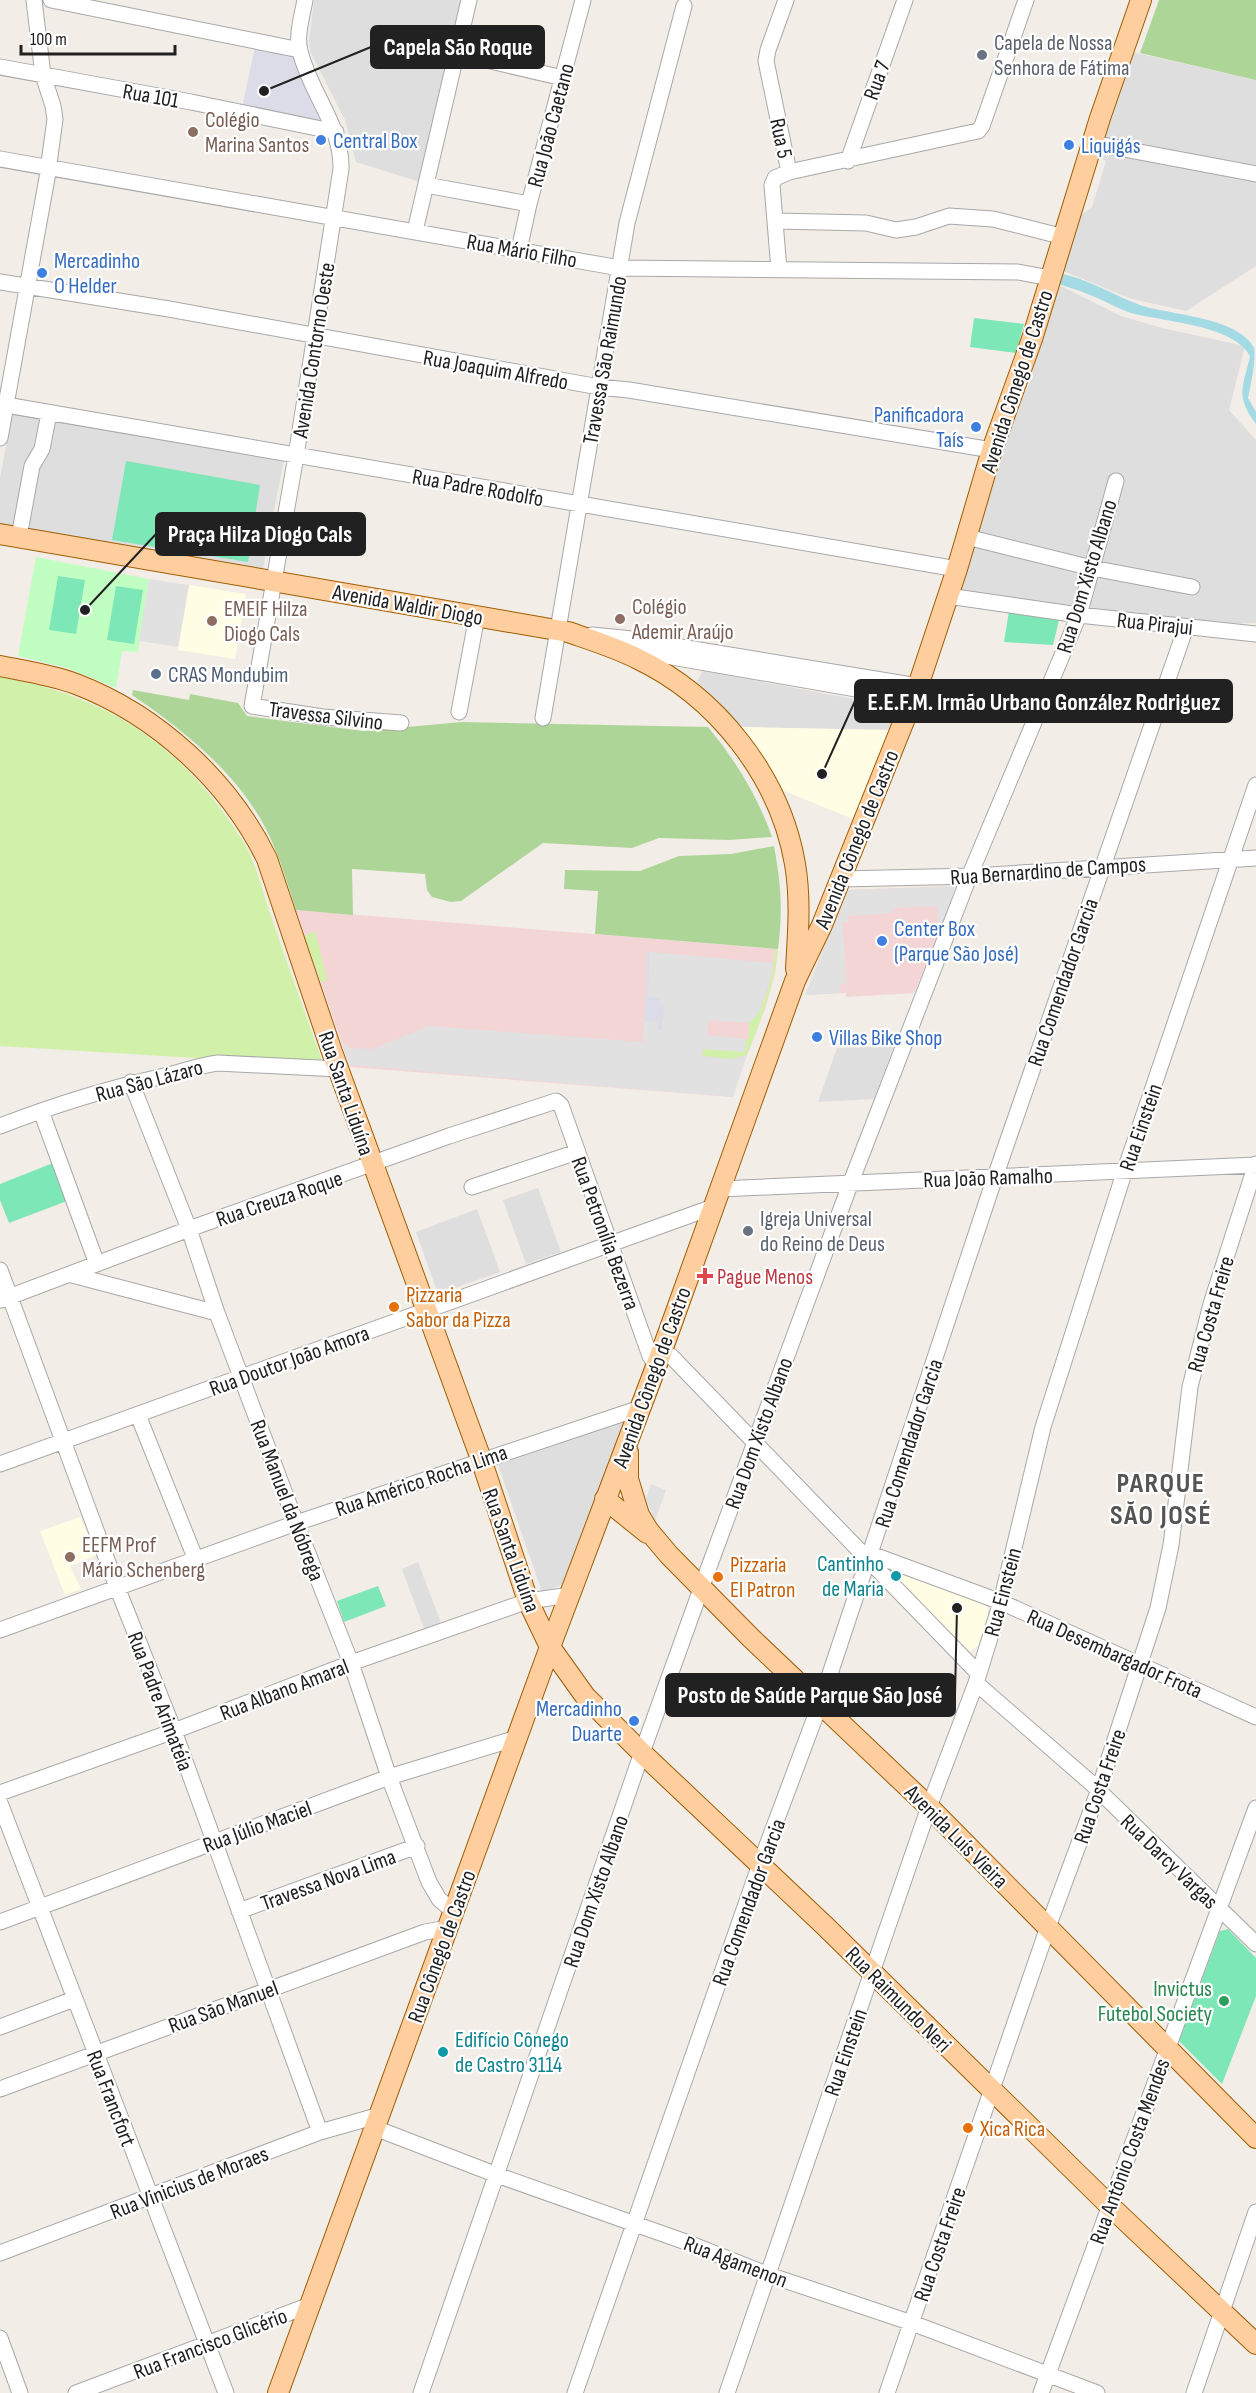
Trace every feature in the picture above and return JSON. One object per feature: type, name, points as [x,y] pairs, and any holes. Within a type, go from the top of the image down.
[{"type":"main road","name":"Avenida Cônego de Castro","points":[[605,1499],[631,1436],[795,981],[822,925],[915,693],[957,569],[992,450],[1029,349],[1092,143],[1141,0]]},
{"type":"main road","name":"Avenida Waldir Diogo","points":[[0,534],[562,631],[638,658],[671,678],[709,708],[741,744],[770,787],[787,830],[796,872],[799,911],[795,981]]},
{"type":"main road","name":"Rua Santa Liduína","points":[[0,666],[76,684],[133,713],[176,744],[210,775],[236,809],[267,859],[372,1165],[481,1459],[528,1601],[550,1647]]},
{"type":"main road","name":"Avenida Luís Vieira","points":[[631,1436],[627,1465],[631,1491],[643,1524],[654,1538],[701,1589],[929,1807],[1256,2138]]},
{"type":"main road","name":"Avenida Luís Vieira","points":[[605,1499],[634,1525],[654,1538]]},
{"type":"main road","name":"Rua Cônego de Castro","points":[[278,2393],[605,1499]]},
{"type":"main road","name":"Rua Raimundo Neri","points":[[550,1647],[585,1696],[642,1753],[760,1864],[1109,2205],[1256,2344]]},
{"type":"street","points":[[0,438],[3,405],[49,168],[55,119],[43,75],[34,0]]},
{"type":"street","points":[[51,0],[300,50]]},
{"type":"street","name":"Avenida Contorno Oeste","points":[[252,706],[296,456],[341,169],[336,132],[300,50],[305,0]]},
{"type":"street","points":[[416,231],[469,0]]},
{"type":"street","name":"Rua João Caetano","points":[[519,250],[583,0]]},
{"type":"street","name":"Rua 5","points":[[779,270],[772,181],[789,172],[766,61],[786,0]]},
{"type":"street","name":"Rua 7","points":[[848,161],[905,0]]},
{"type":"street","points":[[789,172],[978,131],[982,126],[1026,0]]},
{"type":"street","name":"Travessa São Raimundo","points":[[543,718],[562,631],[578,505],[627,223],[684,6]]},
{"type":"street","points":[[456,53],[563,78]]},
{"type":"street","name":"Rua 101","points":[[0,67],[191,102],[336,132]]},
{"type":"street","points":[[1092,143],[1256,174]]},
{"type":"street","name":"Rua Mário Filho","points":[[0,159],[620,268],[1017,272],[1050,278]]},
{"type":"street","points":[[426,185],[529,204]]},
{"type":"street","points":[[776,221],[867,223],[896,230],[916,227],[949,216],[993,219],[1064,237]]},
{"type":"street","name":"Rua Joaquim Alfredo","points":[[0,282],[169,309],[599,387],[992,450]]},
{"type":"street","name":"Rua Padre Rodolfo","points":[[3,405],[957,569]]},
{"type":"street","points":[[21,526],[32,466],[42,449],[49,413]]},
{"type":"street","name":"Rua Dom Xisto Albano","points":[[421,2393],[701,1589],[851,1182],[969,877],[1078,615],[1116,481]]},
{"type":"street","points":[[967,537],[1092,568],[1192,587]]},
{"type":"street","name":"Rua Pirajui","points":[[948,596],[1078,615],[1256,634]]},
{"type":"street","points":[[459,712],[477,616]]},
{"type":"street","name":"Rua Comendador Garcia","points":[[575,2393],[760,1864],[820,1704],[995,1177],[1186,627]]},
{"type":"street","name":"Avenida Waldir Diogo","points":[[562,631],[632,639],[778,669],[915,693]]},
{"type":"street","name":"Avenida Waldir Diogo","points":[[612,647],[778,669]]},
{"type":"street","name":"Travessa Silvino","points":[[252,706],[323,717],[401,723]]},
{"type":"street","name":"Rua Einstein","points":[[727,2393],[929,1807],[977,1678],[1000,1602],[1043,1426],[1125,1170],[1256,785]]},
{"type":"street","name":"Rua Bernardino de Campos","points":[[841,879],[969,877],[1256,858]]},
{"type":"street","name":"Rua São Lázaro","points":[[0,1126],[131,1082],[163,1077],[204,1064],[339,1069]]},
{"type":"street","name":"Rua Manuel da Nóbrega","points":[[131,1082],[189,1229],[217,1313],[351,1663],[389,1777],[433,1890],[451,1920]]},
{"type":"street","name":"Rua Creuza Roque","points":[[4,1299],[189,1229],[449,1136],[553,1101],[559,1101]]},
{"type":"street","name":"Rua Petronília Bezerra","points":[[559,1101],[650,1356],[658,1358]]},
{"type":"street","points":[[41,1111],[97,1264]]},
{"type":"street","points":[[472,1187],[577,1152]]},
{"type":"street","name":"Rua João Ramalho","points":[[716,1198],[851,1182],[1256,1165]]},
{"type":"street","name":"Rua Costa Freire","points":[[887,2393],[1048,1927],[1098,1792],[1158,1608],[1171,1545],[1190,1387],[1211,1304],[1256,1165]]},
{"type":"street","name":"Rua Doutor João Amora","points":[[0,1464],[611,1244],[716,1198]]},
{"type":"street","name":"Rua Padre Arimatéia","points":[[0,1270],[4,1299],[64,1442],[117,1587],[174,1731],[320,2132]]},
{"type":"street","points":[[72,1275],[217,1313]]},
{"type":"street","name":"Rua Darcy Vargas","points":[[658,1358],[670,1356],[870,1557],[977,1678],[1256,1944]]},
{"type":"street","name":"Rua Américo Rocha Lima","points":[[0,1630],[296,1523],[481,1459],[640,1408]]},
{"type":"street","points":[[138,1415],[196,1560]]},
{"type":"street","name":"Rua Desembargador Frota","points":[[870,1557],[1000,1602],[1256,1717]]},
{"type":"street","name":"Rua Albano Amaral","points":[[0,1792],[174,1731],[351,1663],[528,1601],[571,1595]]},
{"type":"street","name":"Rua Júlio Maciel","points":[[0,1922],[389,1777],[517,1738]]},
{"type":"street","name":"Rua Francfort","points":[[0,1803],[226,2393]]},
{"type":"street","name":"Rua Antônio Costa Mendes","points":[[1041,2393],[1256,1808]]},
{"type":"street","name":"Travessa Nova Lima","points":[[239,1911],[417,1846]]},
{"type":"street","name":"Rua São Manuel","points":[[0,2089],[425,1932],[451,1920]]},
{"type":"street","points":[[0,2027],[74,1999]]},
{"type":"street","name":"Rua Agamenon","points":[[378,2122],[497,2175],[769,2275],[912,2323],[1097,2393]]},
{"type":"street","name":"Rua Vinicius de Moraes","points":[[0,2253],[320,2132],[378,2122]]},
{"type":"street","points":[[1194,2393],[1256,2212]]},
{"type":"street","name":"Rua Francisco Glicério","points":[[76,2393],[310,2305]]},
{"type":"street","points":[[0,2338],[20,2393]]},
{"type":"shaded area","points":[[314,0],[466,0],[423,183],[356,162],[345,120],[310,51]]},
{"type":"shaded area","points":[[255,47],[292,55],[323,123],[242,108]]},
{"type":"shaded area","points":[[1132,52],[1256,80],[1256,266],[1186,311],[1132,299],[1063,271],[1081,215],[1092,207],[1106,161],[1099,157]]},
{"type":"shaded area","points":[[1055,283],[1121,316],[1162,328],[1245,346],[1229,410],[1256,440],[1256,623],[1186,624],[956,593],[998,446],[1029,385]]},
{"type":"shaded area","points":[[13,409],[284,459],[263,569],[0,524],[0,478]]},
{"type":"shaded area","points":[[149,579],[189,585],[178,647],[139,641]]},
{"type":"shaded area","name":"EMEIF Hilza Diogo Cals","points":[[189,585],[246,594],[235,659],[178,650]]},
{"type":"shaded area","points":[[703,671],[892,706],[895,710],[889,730],[742,727],[697,681]]},
{"type":"shaded area","points":[[742,727],[889,730],[853,819],[782,790],[764,758]]},
{"type":"shaded area","name":"Center Box (Parque São José)","points":[[955,886],[940,935],[938,935],[914,993],[846,997],[846,993],[805,995],[847,890]]},
{"type":"shaded area","points":[[955,886],[940,935],[938,935],[938,906],[893,908],[893,913],[848,916],[848,922],[843,922],[846,983],[840,984],[841,993],[805,995],[847,890]]},
{"type":"shaded area","points":[[296,910],[778,949],[775,974],[765,1009],[733,1097],[350,1067]]},
{"type":"shaded area","points":[[647,952],[650,952],[647,996],[660,998],[660,1004],[664,1006],[662,1030],[658,1030],[658,1022],[644,1021]]},
{"type":"shaded area","points":[[650,952],[773,963],[759,1013],[749,1023],[709,1020],[707,1035],[746,1039],[745,1052],[703,1049],[702,1056],[731,1059],[747,1055],[733,1097],[349,1065],[342,1042],[349,1048],[373,1049],[429,1026],[643,1042]]},
{"type":"shaded area","points":[[894,1046],[874,1099],[818,1102],[837,1048]]},
{"type":"shaded area","points":[[538,1188],[561,1252],[526,1264],[503,1200]]},
{"type":"shaded area","points":[[477,1209],[500,1272],[438,1294],[416,1232]]},
{"type":"shaded area","points":[[626,1418],[562,1585],[542,1592],[496,1459]]},
{"type":"shaded area","points":[[651,1484],[666,1490],[655,1521],[646,1499]]},
{"type":"shaded area","name":"EEFM Prof Mário Schenberg","points":[[80,1517],[97,1555],[70,1566],[81,1589],[65,1595],[40,1531]]},
{"type":"shaded area","points":[[418,1562],[441,1623],[424,1629],[402,1569]]},
{"type":"shaded area","points":[[904,1570],[987,1603],[988,1613],[978,1646],[969,1651],[897,1580]]},
{"type":"green space","points":[[1159,0],[1256,0],[1256,80],[1140,53]]},
{"type":"green space","points":[[974,318],[1024,324],[1016,353],[970,347]]},
{"type":"green space","points":[[126,461],[260,485],[248,562],[112,540]]},
{"type":"green space","points":[[36,557],[149,579],[138,652],[122,651],[116,688],[67,668],[18,656]]},
{"type":"green space","points":[[58,576],[85,580],[76,634],[49,630]]},
{"type":"green space","points":[[116,586],[143,590],[134,644],[107,640]]},
{"type":"green space","points":[[1009,611],[1059,620],[1053,645],[1004,642]]},
{"type":"green space","points":[[0,677],[40,686],[110,713],[141,732],[170,754],[221,809],[252,859],[324,1066],[0,1046]]},
{"type":"green space","points":[[133,690],[189,700],[190,694],[238,703],[247,716],[363,731],[462,722],[708,727],[745,779],[772,837],[729,840],[659,838],[632,848],[543,843],[461,901],[451,902],[432,897],[427,890],[425,874],[352,869],[353,915],[296,910],[273,844],[247,799],[213,760],[174,725],[132,695]]},
{"type":"green space","points":[[774,846],[780,897],[778,949],[595,934],[598,891],[564,889],[565,870],[640,871],[679,856],[731,854]]},
{"type":"green space","points":[[313,932],[316,934],[327,980],[321,982],[304,936]]},
{"type":"green space","points":[[775,949],[778,949],[770,990],[747,1055],[731,1059],[702,1056],[703,1048],[745,1052],[746,1039],[749,1038],[749,1020],[761,1008],[765,998]]},
{"type":"green space","points":[[53,1163],[67,1201],[9,1223],[0,1200],[0,1184]]},
{"type":"green space","points":[[378,1586],[386,1606],[344,1622],[337,1601]]},
{"type":"green space","name":"Invictus Futebol Society","points":[[1228,1929],[1256,1958],[1256,1996],[1222,2084],[1179,2041],[1220,1931]]},
{"type":"water","points":[[1058,273],[1090,283],[1140,305],[1219,323],[1246,338],[1254,348],[1254,366],[1248,398],[1256,412],[1256,424],[1243,398],[1243,384],[1250,356],[1241,345],[1213,331],[1128,312],[1086,293],[1055,283]]},
{"type":"place","name":"Capela de Nossa Senhora de Fátima","points":[[982,55]]},
{"type":"place","name":"Capela São Roque","points":[[264,91]]},
{"type":"place","name":"Colégio Marina Santos","points":[[193,132]]},
{"type":"place","name":"Central Box","points":[[321,140]]},
{"type":"place","name":"Liquigás","points":[[1069,145]]},
{"type":"place","name":"Mercadinho O Helder","points":[[42,273]]},
{"type":"place","name":"Panificadora Taís","points":[[976,427]]},
{"type":"place","name":"Praça Hilza Diogo Cals","points":[[85,610]]},
{"type":"place","name":"Colégio Ademir Araújo","points":[[620,619]]},
{"type":"place","name":"EMEIF Hilza Diogo Cals","points":[[212,621]]},
{"type":"place","name":"CRAS Mondubim","points":[[156,674]]},
{"type":"place","name":"E.E.F.M. Irmão Urbano González Rodriguez","points":[[822,774]]},
{"type":"place","name":"Center Box (Parque São José)","points":[[882,941]]},
{"type":"place","name":"Villas Bike Shop","points":[[817,1037]]},
{"type":"place","name":"Igreja Universal do Reino de Deus","points":[[748,1231]]},
{"type":"place","name":"Pague Menos","points":[[705,1276]]},
{"type":"place","name":"Pizzaria Sabor da Pizza","points":[[394,1307]]},
{"type":"place","name":"EEFM Prof Mário Schenberg","points":[[70,1557]]},
{"type":"place","name":"Cantinho de Maria","points":[[896,1576]]},
{"type":"place","name":"Pizzaria El Patron","points":[[718,1577]]},
{"type":"place","name":"Posto de Saúde Parque São José","points":[[957,1608]]},
{"type":"place","name":"Mercadinho Duarte","points":[[634,1721]]},
{"type":"place","name":"Invictus Futebol Society","points":[[1224,2001]]},
{"type":"place","name":"Edifício Cônego de Castro 3114","points":[[443,2052]]},
{"type":"place","name":"Xica Rica","points":[[968,2128]]},
{"type":"district","name":"PARQUE SĂO JOSÉ","points":[[1161,1498]]}]
